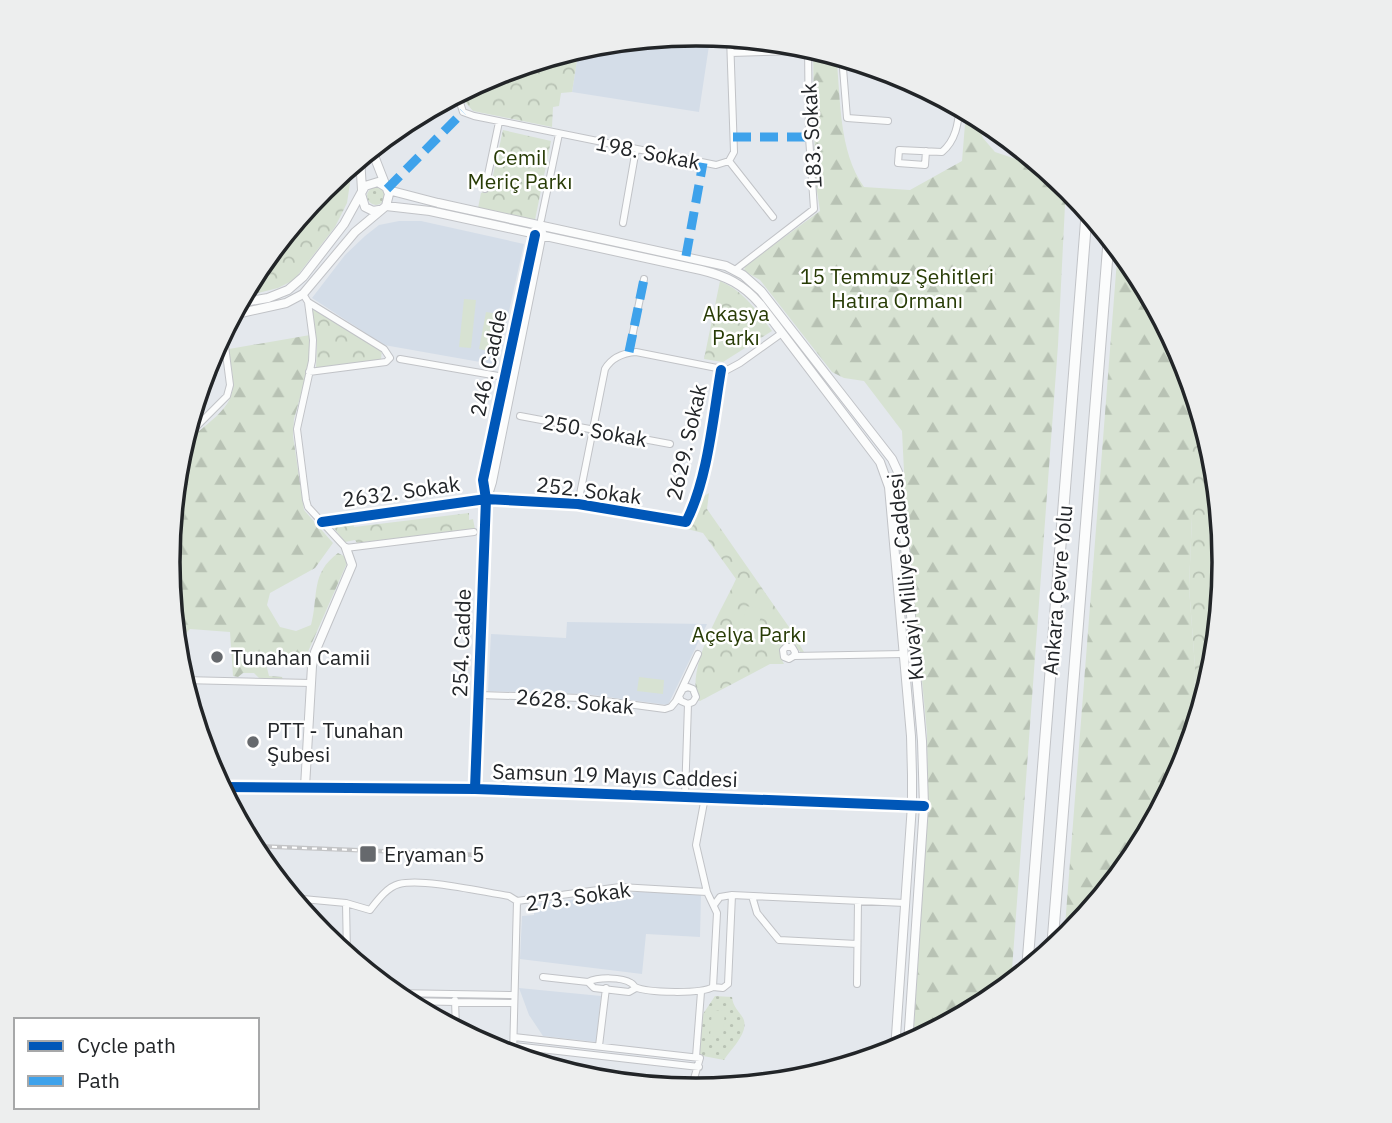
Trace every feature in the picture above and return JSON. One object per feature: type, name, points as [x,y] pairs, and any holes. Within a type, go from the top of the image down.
[{"type":"highway","name":"Ankara Çevre Yolu","points":[[1028,956],[1086,223]]},
{"type":"highway","name":"Ankara Çevre Yolu","points":[[1053,933],[1108,251]]},
{"type":"main road","points":[[244,312],[305,298],[355,232],[384,208],[389,199],[375,158]]},
{"type":"main road","points":[[361,170],[363,203],[369,209],[384,208]]},
{"type":"main road","points":[[250,301],[268,298],[288,290],[303,277],[344,224],[362,192],[373,183],[387,188]]},
{"type":"main road","name":"Kuvayi Milliye Caddesi","points":[[387,188],[720,275],[741,285],[782,333],[874,453],[886,476],[911,736],[912,805],[896,1037]]},
{"type":"main road","name":"Kuvayi Milliye Caddesi","points":[[384,208],[430,211],[539,229],[686,257],[735,270],[761,291],[896,467],[922,741],[924,806],[909,1031]]},
{"type":"main road","name":"246. Cadde","points":[[486,499],[483,480],[539,229]]},
{"type":"main road","name":"246. Cadde","points":[[486,499],[492,482],[539,229]]},
{"type":"main road","points":[[838,405],[846,399]]},
{"type":"main road","name":"254. Cadde","points":[[475,789],[486,499]]},
{"type":"main road","points":[[305,787],[315,652],[352,565],[346,548]]},
{"type":"main road","name":"Samsun 19 Mayıs Caddesi","points":[[232,787],[475,789],[924,806]]},
{"type":"street","points":[[731,47],[734,152],[729,161],[773,217]]},
{"type":"street","points":[[731,53],[775,52]]},
{"type":"street","name":"183. Sokak","points":[[735,270],[814,209],[809,137],[808,58]]},
{"type":"street","points":[[843,67],[847,118],[888,121]]},
{"type":"street","name":"198. Sokak","points":[[460,103],[463,112],[499,122],[716,165],[729,161]]},
{"type":"street","points":[[926,151],[925,164],[898,163],[899,150],[926,151],[943,152],[951,144],[959,118]]},
{"type":"street","points":[[485,190],[499,122]]},
{"type":"street","points":[[539,229],[559,134]]},
{"type":"street","points":[[623,223],[636,149]]},
{"type":"street","points":[[629,352],[644,279]]},
{"type":"street","points":[[305,298],[384,349],[390,358],[386,362],[309,372]]},
{"type":"street","name":"2632. Sokak","points":[[305,298],[313,340],[299,418],[298,439],[307,503],[346,548]]},
{"type":"street","points":[[578,504],[605,369],[616,358],[629,352],[721,370],[732,368],[782,333]]},
{"type":"street","points":[[199,424],[227,396],[230,385],[225,350]]},
{"type":"street","points":[[400,359],[504,377]]},
{"type":"street","name":"2629. Sokak","points":[[686,522],[707,451],[721,370]]},
{"type":"street","name":"250. Sokak","points":[[520,416],[670,444]]},
{"type":"street","name":"2632. Sokak","points":[[322,522],[486,499]]},
{"type":"street","name":"252. Sokak","points":[[486,499],[578,504],[686,522]]},
{"type":"street","points":[[346,548],[474,532]]},
{"type":"street","points":[[688,704],[680,699],[681,691],[698,654]]},
{"type":"street","points":[[794,656],[904,654]]},
{"type":"street","points":[[194,680],[311,684]]},
{"type":"street","points":[[681,691],[688,687],[695,691],[695,699],[688,704]]},
{"type":"street","name":"2628. Sokak","points":[[479,695],[582,698],[665,709],[671,707],[681,691]]},
{"type":"street","points":[[685,797],[688,704]]},
{"type":"street","points":[[705,797],[695,845],[707,892],[717,913],[713,987]]},
{"type":"street","points":[[306,899],[346,903],[370,909],[394,887],[403,884],[429,884],[509,896],[517,901]]},
{"type":"street","name":"273. Sokak","points":[[514,1044],[517,901],[621,887],[707,892]]},
{"type":"street","points":[[714,905],[720,897],[732,895],[905,903]]},
{"type":"street","points":[[544,976],[588,982],[594,988],[629,992],[636,988],[701,992],[713,987],[723,988],[728,984],[732,895]]},
{"type":"street","points":[[752,896],[757,913],[779,940],[857,944]]},
{"type":"street","points":[[856,984],[858,901]]},
{"type":"street","points":[[346,903],[346,940]]},
{"type":"street","points":[[588,982],[595,978],[607,979],[630,982],[636,988]]},
{"type":"street","points":[[599,1046],[607,979]]},
{"type":"street","points":[[695,1078],[699,1067],[701,992]]},
{"type":"street","points":[[416,995],[455,998]]},
{"type":"street","points":[[455,998],[456,1017]]},
{"type":"street","points":[[423,999],[513,999]]},
{"type":"street","points":[[514,1037],[698,1058]]},
{"type":"street","points":[[522,1047],[699,1067]]},
{"type":"shaded area","points":[[709,46],[699,112],[572,92],[577,59],[629,50]]},
{"type":"shaded area","points":[[421,221],[524,244],[497,365],[384,345],[312,298],[345,255],[365,236],[379,225]]},
{"type":"shaded area","points":[[567,622],[707,624],[668,705],[586,694],[488,691],[491,634],[566,638]]},
{"type":"shaded area","points":[[646,891],[701,894],[700,937],[646,934],[642,974],[520,959],[522,916],[534,915],[534,904]]},
{"type":"shaded area","points":[[519,988],[601,996],[596,1042],[543,1036],[529,1015]]},
{"type":"green space","points":[[577,59],[572,92],[561,93],[559,106],[553,107],[552,127],[473,111],[466,100],[499,85]]},
{"type":"green space","name":"15 Temmuz Şehitleri Hatıra Ormanı","points":[[813,59],[837,65],[845,140],[849,157],[864,187],[910,190],[962,161],[965,124],[969,124],[980,130],[995,152],[1018,159],[1065,201],[1058,345],[1012,969],[983,991],[914,1029],[928,807],[927,733],[906,511],[902,431],[864,381],[844,378],[832,372],[760,280],[744,271],[745,266],[820,211],[815,178]]},
{"type":"green space","name":"Cemil Meriç Parkı","points":[[503,130],[551,141],[535,220],[478,208],[481,193],[490,189]]},
{"type":"green space","points":[[351,179],[347,203],[335,227],[294,280],[278,288],[255,294],[308,221]]},
{"type":"green space","points":[[372,187],[380,187],[385,196],[383,203],[372,205],[367,200],[367,192]]},
{"type":"green space","points":[[1117,263],[1159,333],[1173,364],[1192,421],[1189,587],[1195,667],[1194,694],[1173,759],[1143,820],[1105,876],[1065,921]]},
{"type":"green space","name":"Akasya Parkı","points":[[720,281],[743,296],[772,331],[723,362],[704,359]]},
{"type":"green space","points":[[464,299],[476,300],[471,348],[459,347]]},
{"type":"green space","points":[[312,309],[382,350],[381,359],[316,368],[317,344]]},
{"type":"green space","points":[[486,312],[505,315],[498,353],[479,349]]},
{"type":"green space","points":[[310,335],[310,362],[294,419],[293,436],[304,510],[333,543],[315,568],[270,593],[267,605],[280,627],[296,631],[311,625],[317,586],[323,569],[338,553],[344,556],[347,563],[307,654],[268,657],[266,664],[269,676],[282,677],[283,680],[259,678],[254,673],[233,676],[230,632],[190,629],[185,634],[184,629],[180,562],[184,494],[197,434],[230,399],[233,383],[229,349]]},
{"type":"green space","points":[[1191,418],[1208,494],[1212,562],[1208,629],[1194,694],[1195,667],[1189,587],[1192,517]]},
{"type":"green space","name":"Açelya Parkı","points":[[709,493],[707,509],[804,652],[793,645],[781,649],[784,664],[770,664],[700,701],[697,700],[695,685],[701,654],[736,579],[703,533],[687,529],[699,499]]},
{"type":"green space","points":[[469,513],[469,520],[473,519],[475,529],[357,543],[355,540],[345,542],[333,527],[335,524],[353,522],[354,527]]},
{"type":"green space","points":[[746,606],[762,609],[757,635],[741,632]]},
{"type":"green space","points":[[639,677],[664,680],[663,694],[637,691]]},
{"type":"green space","points":[[715,996],[732,997],[744,1023],[742,1035],[724,1060],[698,1055],[701,1017]]},
{"type":"green space","points":[[712,1010],[725,1011],[723,1037],[710,1036]]},
{"type":"railway","points":[[266,847],[478,855]]},
{"type":"marked path","points":[[387,189],[463,112]]},
{"type":"marked path","points":[[733,137],[809,137]]},
{"type":"marked path","points":[[686,256],[703,163]]},
{"type":"marked path","points":[[629,352],[644,279]]},
{"type":"cycle path","points":[[475,789],[486,499],[483,480],[535,235]]},
{"type":"cycle path","points":[[322,522],[486,499],[578,504],[686,522],[705,467],[721,370]]},
{"type":"cycle path","points":[[232,787],[475,789],[924,806]]},
{"type":"place","name":"Tunahan Camii","points":[[217,657]]},
{"type":"place","name":"PTT - Tunahan Şubesi","points":[[253,742]]},
{"type":"place","name":"Eryaman 5","points":[[368,854]]}]
